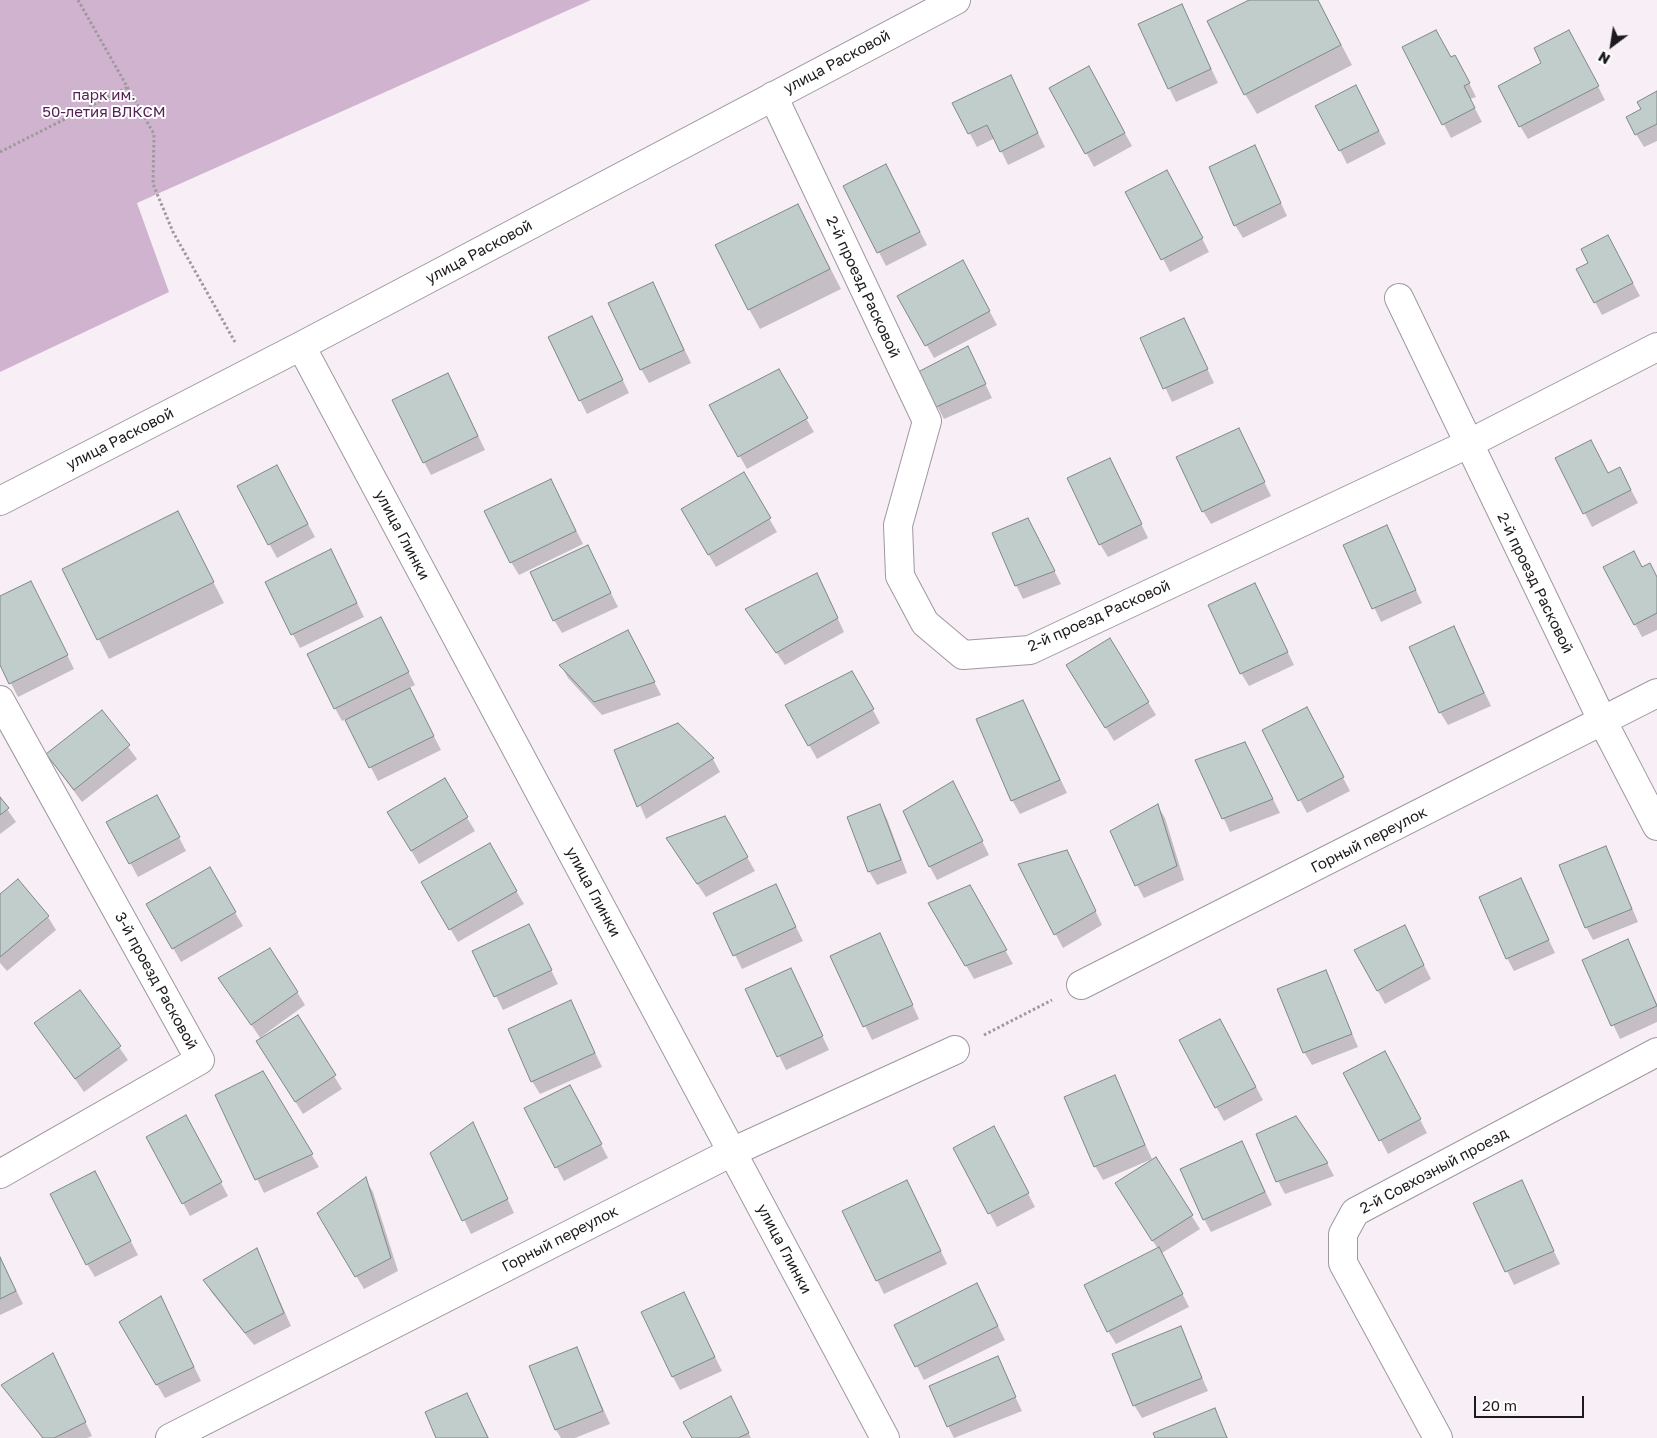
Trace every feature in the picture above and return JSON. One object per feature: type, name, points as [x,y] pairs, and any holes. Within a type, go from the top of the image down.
[{"type":"street","name":"улица Расковой","points":[[0,501],[301,346],[956,0]]},
{"type":"street","name":"2-й проезд Расковой","points":[[773,96],[927,422],[898,525],[900,576],[925,622],[963,655],[1030,650],[1468,444],[1657,347]]},
{"type":"street","name":"2-й проезд Расковой","points":[[1399,298],[1603,722]]},
{"type":"street","name":"улица Глинки","points":[[301,346],[885,1438]]},
{"type":"street","name":"Горный переулок","points":[[1081,985],[1657,693]]},
{"type":"street","name":"3-й проезд Расковой","points":[[0,700],[200,1060],[0,1174]]},
{"type":"street","points":[[1603,722],[1657,826]]},
{"type":"street","name":"Горный переулок","points":[[170,1438],[732,1152],[955,1050]]},
{"type":"street","name":"2-й Совхозный проезд","points":[[1438,1438],[1343,1263],[1343,1234],[1354,1212],[1657,1052]]},
{"type":"path","points":[[78,0],[154,134],[153,184],[170,224],[251,371]]},
{"type":"path","points":[[0,152],[128,87]]},
{"type":"path","points":[[955,1050],[1081,985]]},
{"type":"green space","name":"парк им. 50-летия ВЛКСМ","points":[[0,0],[591,0],[137,203],[169,292],[0,372]]},
{"type":"building","points":[[1249,0],[1318,0],[1341,45],[1244,95],[1207,21]]},
{"type":"building","points":[[1182,4],[1211,69],[1168,89],[1138,24]]},
{"type":"building","points":[[1436,30],[1451,57],[1455,55],[1470,83],[1464,86],[1475,108],[1442,125],[1402,47]]},
{"type":"building","points":[[1569,30],[1599,86],[1519,127],[1498,86],[1541,63],[1534,48]]},
{"type":"building","points":[[1089,66],[1125,133],[1085,154],[1049,88]]},
{"type":"building","points":[[1011,75],[1038,133],[1000,152],[987,125],[968,134],[952,103]]},
{"type":"building","points":[[1356,85],[1379,131],[1339,151],[1315,106]]},
{"type":"building","points":[[1657,91],[1657,124],[1635,135],[1626,117],[1641,109],[1637,102]]},
{"type":"building","points":[[1255,145],[1281,203],[1234,226],[1209,167]]},
{"type":"building","points":[[886,164],[920,232],[877,253],[843,186]]},
{"type":"building","points":[[1167,170],[1203,238],[1161,260],[1125,192]]},
{"type":"building","points":[[798,204],[830,269],[748,310],[715,245]]},
{"type":"building","points":[[1608,235],[1633,283],[1594,303],[1576,269],[1588,263],[1581,249]]},
{"type":"building","points":[[963,260],[990,311],[925,346],[897,296]]},
{"type":"building","points":[[653,282],[684,350],[640,370],[608,303]]},
{"type":"building","points":[[592,316],[623,380],[579,401],[548,337]]},
{"type":"building","points":[[1184,318],[1208,369],[1163,389],[1140,338]]},
{"type":"building","points":[[968,346],[986,384],[936,407],[918,372]]},
{"type":"building","points":[[779,369],[808,418],[738,457],[709,405]]},
{"type":"building","points":[[448,373],[478,436],[423,463],[392,400]]},
{"type":"building","points":[[1239,428],[1265,482],[1202,512],[1176,457]]},
{"type":"building","points":[[1591,440],[1608,473],[1620,467],[1631,490],[1583,514],[1555,458]]},
{"type":"building","points":[[1110,458],[1142,524],[1099,545],[1067,478]]},
{"type":"building","points":[[277,465],[308,524],[268,545],[237,486]]},
{"type":"building","points":[[744,472],[771,518],[708,555],[681,509]]},
{"type":"building","points":[[551,479],[576,531],[510,563],[484,511]]},
{"type":"building","points":[[178,511],[214,582],[97,640],[62,569]]},
{"type":"building","points":[[1028,518],[1055,571],[1015,586],[992,533]]},
{"type":"building","points":[[1387,525],[1416,590],[1372,609],[1343,545]]},
{"type":"building","points":[[588,545],[611,593],[553,621],[530,572]]},
{"type":"building","points":[[331,549],[357,603],[291,635],[265,582]]},
{"type":"building","points":[[1634,551],[1642,567],[1650,563],[1657,577],[1657,613],[1634,625],[1603,567]]},
{"type":"building","points":[[817,573],[838,618],[776,653],[745,609]]},
{"type":"building","points":[[31,581],[68,655],[9,684],[0,665],[0,596]]},
{"type":"building","points":[[1255,583],[1288,652],[1240,674],[1208,605]]},
{"type":"building","points":[[381,617],[409,672],[334,709],[307,654]]},
{"type":"building","points":[[1454,626],[1484,693],[1439,713],[1409,647]]},
{"type":"building","points":[[628,630],[655,682],[594,702],[559,665]]},
{"type":"building","points":[[1110,638],[1149,702],[1105,728],[1066,665]]},
{"type":"building","points":[[852,671],[874,709],[808,746],[785,705]]},
{"type":"building","points":[[410,688],[434,736],[369,768],[345,720]]},
{"type":"building","points":[[1023,700],[1060,780],[1011,801],[976,719]]},
{"type":"building","points":[[1307,707],[1344,777],[1298,801],[1262,730]]},
{"type":"building","points":[[102,710],[130,745],[74,790],[46,754]]},
{"type":"building","points":[[678,723],[714,758],[637,807],[614,750]]},
{"type":"building","points":[[1245,742],[1273,799],[1222,819],[1195,760]]},
{"type":"building","points":[[445,778],[468,817],[411,851],[387,812]]},
{"type":"building","points":[[953,781],[983,841],[929,867],[903,811]]},
{"type":"building","points":[[157,795],[180,837],[129,864],[106,822]]},
{"type":"building","points":[[0,797],[9,808],[0,815]]},
{"type":"building","points":[[880,804],[901,860],[868,872],[847,817]]},
{"type":"building","points":[[1158,804],[1177,866],[1135,886],[1110,831]]},
{"type":"building","points":[[725,816],[748,857],[697,884],[666,838]]},
{"type":"building","points":[[490,843],[517,891],[449,930],[421,882]]},
{"type":"building","points":[[1606,846],[1632,909],[1585,928],[1559,865]]},
{"type":"building","points":[[1067,850],[1096,911],[1054,935],[1018,864]]},
{"type":"building","points":[[210,867],[236,912],[172,949],[146,904]]},
{"type":"building","points":[[1521,878],[1549,940],[1506,959],[1479,897]]},
{"type":"building","points":[[18,879],[49,916],[0,957],[0,894]]},
{"type":"building","points":[[776,884],[796,927],[733,956],[713,913]]},
{"type":"building","points":[[970,885],[1007,950],[965,966],[928,903]]},
{"type":"building","points":[[529,924],[552,970],[494,997],[472,951]]},
{"type":"building","points":[[1405,925],[1424,965],[1377,991],[1354,950]]},
{"type":"building","points":[[880,933],[913,1005],[863,1027],[830,956]]},
{"type":"building","points":[[1628,939],[1657,1006],[1611,1026],[1582,960]]},
{"type":"building","points":[[270,948],[298,992],[251,1025],[218,978]]},
{"type":"building","points":[[791,968],[823,1036],[777,1057],[745,989]]},
{"type":"building","points":[[1326,970],[1352,1034],[1303,1053],[1277,989]]},
{"type":"building","points":[[80,990],[121,1046],[75,1079],[34,1023]]},
{"type":"building","points":[[571,1000],[595,1053],[531,1082],[508,1029]]},
{"type":"building","points":[[298,1015],[336,1075],[295,1102],[256,1041]]},
{"type":"building","points":[[1220,1019],[1256,1087],[1215,1108],[1179,1040]]},
{"type":"building","points":[[1385,1051],[1421,1119],[1379,1141],[1343,1073]]},
{"type":"building","points":[[263,1071],[313,1154],[255,1180],[215,1095]]},
{"type":"building","points":[[1115,1075],[1145,1145],[1094,1167],[1064,1097]]},
{"type":"building","points":[[570,1085],[602,1144],[555,1168],[524,1108]]},
{"type":"building","points":[[186,1115],[222,1182],[182,1204],[146,1137]]},
{"type":"building","points":[[1296,1116],[1328,1163],[1276,1182],[1256,1134]]},
{"type":"building","points":[[473,1122],[508,1199],[462,1221],[430,1153]]},
{"type":"building","points":[[994,1126],[1029,1193],[988,1214],[953,1148]]},
{"type":"building","points":[[1242,1141],[1265,1192],[1203,1220],[1180,1169]]},
{"type":"building","points":[[1156,1157],[1193,1215],[1152,1241],[1115,1183]]},
{"type":"building","points":[[95,1171],[131,1241],[86,1265],[50,1194]]},
{"type":"building","points":[[366,1177],[391,1258],[355,1277],[317,1213]]},
{"type":"building","points":[[907,1180],[941,1251],[876,1281],[842,1211]]},
{"type":"building","points":[[1522,1180],[1554,1251],[1505,1272],[1473,1203]]},
{"type":"building","points":[[1159,1247],[1183,1294],[1107,1332],[1084,1285]]},
{"type":"building","points":[[257,1248],[284,1313],[245,1333],[203,1280]]},
{"type":"building","points":[[0,1257],[16,1291],[0,1299]]},
{"type":"building","points":[[977,1283],[998,1326],[915,1367],[894,1325]]},
{"type":"building","points":[[684,1292],[715,1357],[672,1377],[641,1312]]},
{"type":"building","points":[[161,1296],[194,1367],[156,1385],[119,1322]]},
{"type":"building","points":[[1181,1326],[1202,1378],[1133,1406],[1112,1354]]},
{"type":"building","points":[[577,1347],[603,1411],[555,1430],[529,1366]]},
{"type":"building","points":[[53,1353],[86,1422],[54,1438],[43,1438],[1,1385]]},
{"type":"building","points":[[998,1356],[1016,1397],[947,1427],[929,1386]]},
{"type":"building","points":[[467,1393],[488,1438],[436,1438],[425,1412]]},
{"type":"building","points":[[731,1396],[749,1433],[738,1438],[692,1438],[683,1422]]},
{"type":"building","points":[[1215,1408],[1227,1438],[1155,1438],[1153,1433]]}]
